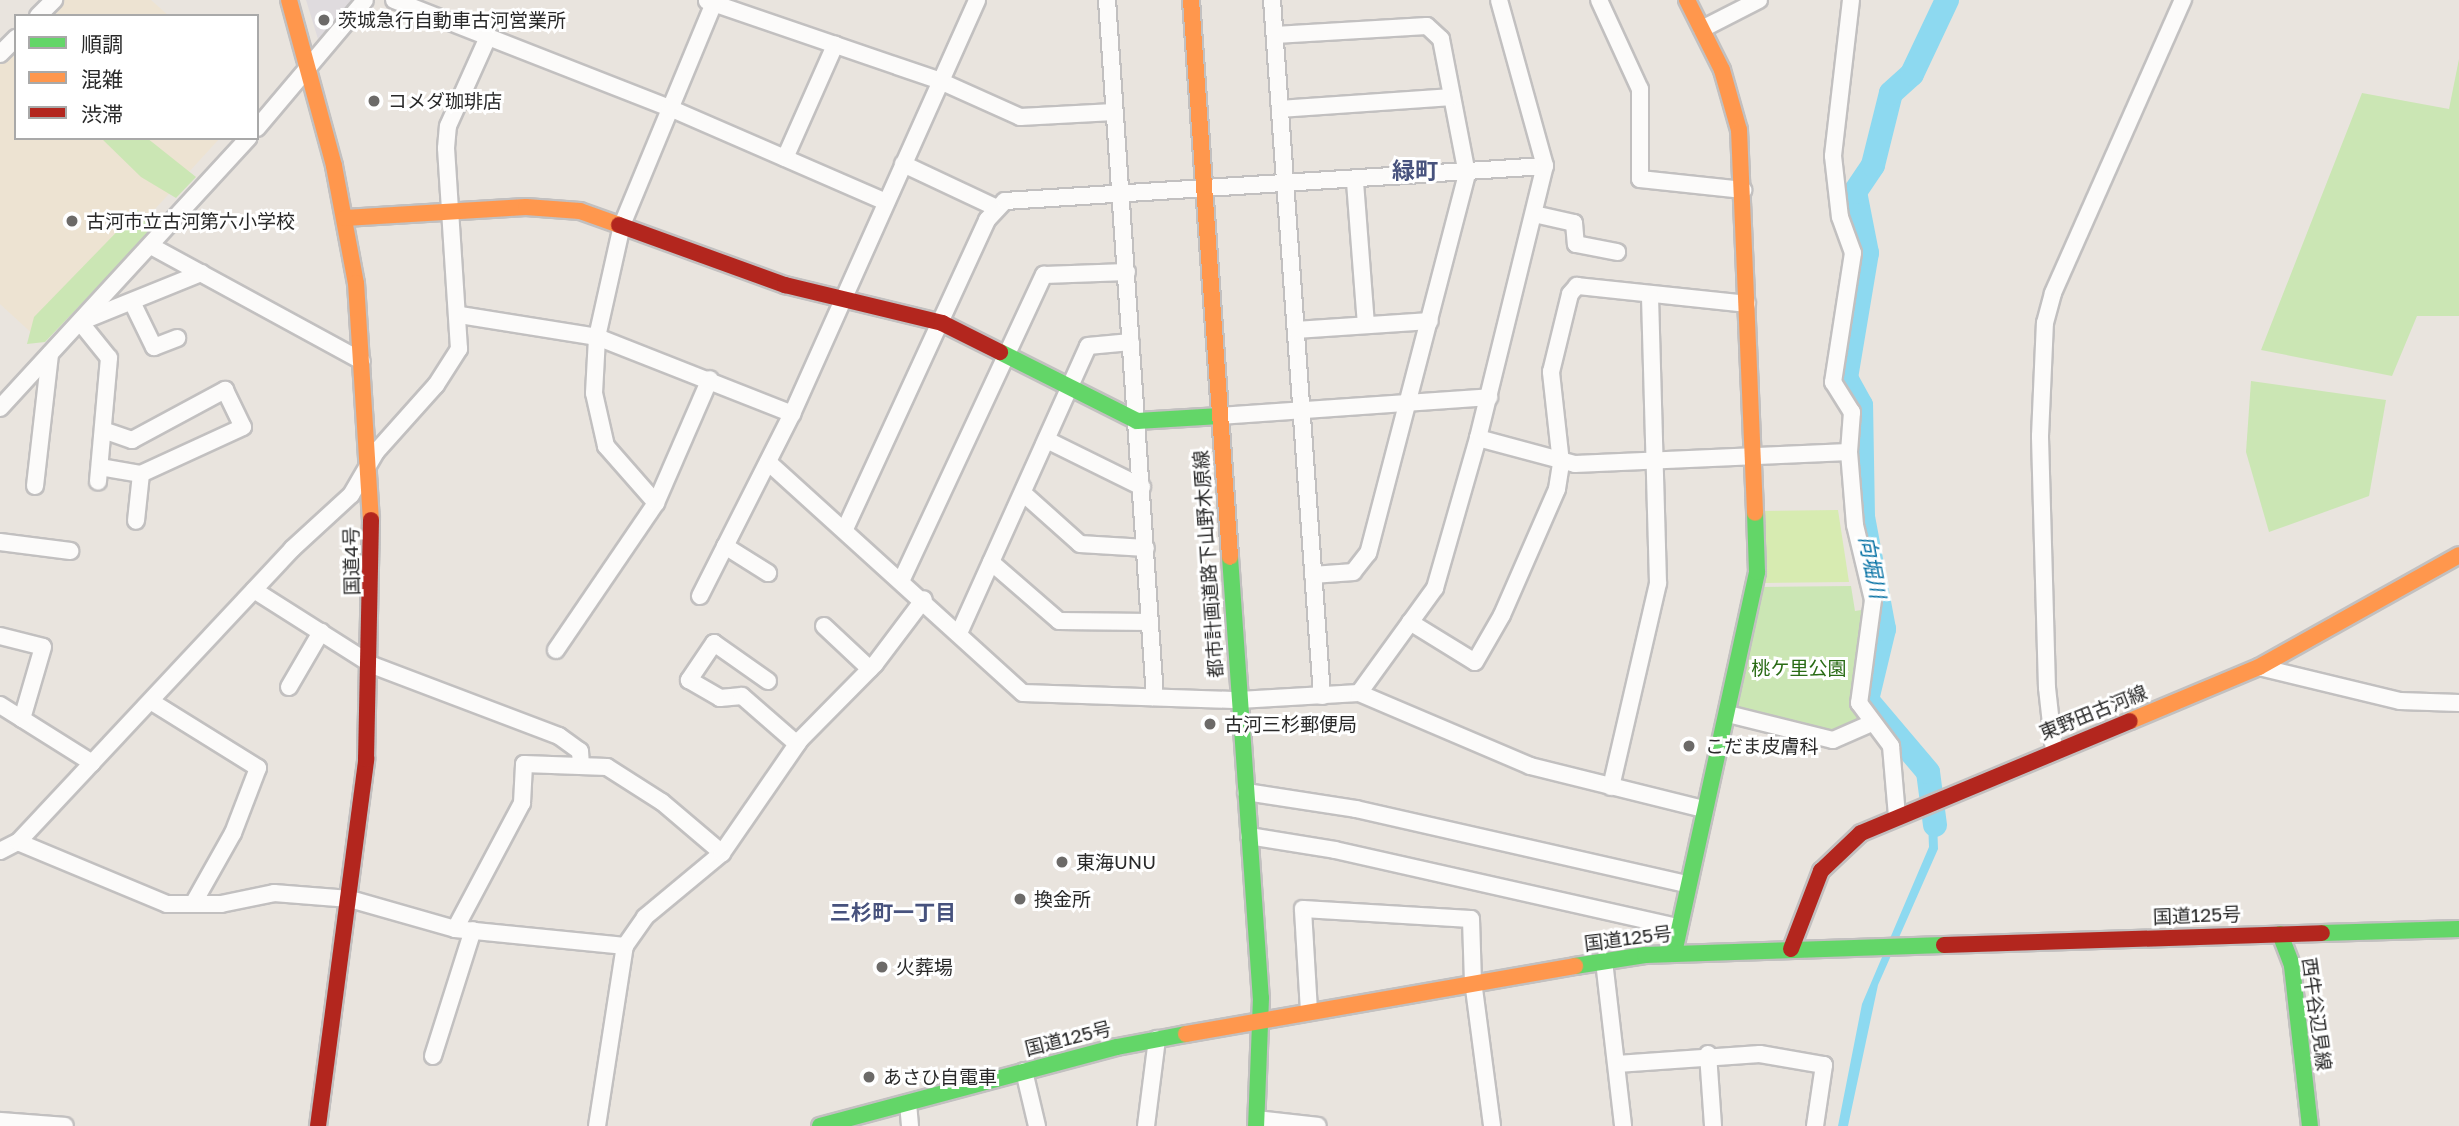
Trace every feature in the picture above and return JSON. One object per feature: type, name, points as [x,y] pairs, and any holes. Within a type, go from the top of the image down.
[{"type":"main road","name":"都市計画道路下山野木原線","points":[[1191,0],[1262,1020],[1257,1122]]},
{"type":"main road","points":[[1674,953],[1686,884],[1756,592],[1743,190],[1733,100],[1687,0]]},
{"type":"main road","name":"国道4号","points":[[286,1],[308,64],[345,218],[362,361],[368,466],[372,665],[349,899],[318,1126]]},
{"type":"main road","points":[[345,218],[449,210],[554,209],[622,225],[768,279],[942,323],[1137,421],[1220,416]]},
{"type":"main road","name":"東野田古河線","points":[[1791,949],[1811,888],[1834,854],[1902,814],[2259,667],[2459,555]]},
{"type":"main road","name":"国道125号","points":[[820,1126],[1024,1071],[1157,1039],[1473,981],[1604,961],[1674,953],[2459,929]]},
{"type":"main road","name":"西牛谷辺見線","points":[[2280,934],[2294,1126]]},
{"type":"main road","name":"西牛谷辺見線","points":[[2280,934],[2292,966],[2310,1126]]},
{"type":"street","points":[[40,14],[54,0]]},
{"type":"street","points":[[259,125],[308,64],[365,0]]},
{"type":"street","points":[[394,0],[672,109],[886,202]]},
{"type":"street","points":[[700,596],[792,414],[976,0]]},
{"type":"street","points":[[1107,0],[1155,697]]},
{"type":"street","points":[[1272,0],[1322,696]]},
{"type":"street","points":[[1359,693],[1435,588],[1489,397],[1545,166],[1499,0]]},
{"type":"street","points":[[1599,0],[1640,89],[1640,179],[1743,190]]},
{"type":"street","points":[[1702,29],[1759,0]]},
{"type":"street","points":[[1851,0],[1833,156],[1840,217],[1853,253],[1833,382],[1852,412],[1849,452],[1854,525],[1872,600],[1858,681],[1859,703],[1894,754],[1902,814]]},
{"type":"street","points":[[2054,751],[2047,688],[2041,449],[2045,323],[2053,293],[2183,0]]},
{"type":"street","points":[[656,503],[606,446],[594,393],[597,337],[622,225],[672,109],[712,1],[940,81],[1020,117],[1114,112]]},
{"type":"street","points":[[1275,35],[1427,26],[1441,39],[1467,174],[1410,401],[1368,553],[1353,572],[1313,575]]},
{"type":"street","points":[[0,851],[18,842],[152,702],[254,590],[351,495],[368,466],[459,349],[460,314],[449,210],[449,126],[488,37]]},
{"type":"street","points":[[0,54],[14,40]]},
{"type":"street","points":[[785,158],[835,45]]},
{"type":"street","points":[[1280,109],[1452,97]]},
{"type":"street","points":[[0,408],[246,140]]},
{"type":"street","points":[[904,164],[995,207]]},
{"type":"street","points":[[845,529],[995,207],[1005,201],[1204,192],[1545,166]]},
{"type":"street","points":[[1355,182],[1366,325]]},
{"type":"street","points":[[1534,214],[1574,222],[1576,244],[1617,252]]},
{"type":"street","points":[[151,246],[362,361]]},
{"type":"street","points":[[902,579],[1044,275],[1127,271]]},
{"type":"street","points":[[80,322],[133,304],[201,273]]},
{"type":"street","points":[[1410,622],[1475,662],[1547,521],[1561,463],[1550,372],[1570,294],[1577,286],[1747,304]]},
{"type":"street","points":[[1611,788],[1658,583],[1650,295]]},
{"type":"street","points":[[133,304],[154,347],[177,338]]},
{"type":"street","points":[[460,314],[597,337],[710,379],[792,414]]},
{"type":"street","points":[[1296,330],[1430,321]]},
{"type":"street","points":[[80,322],[109,358],[99,475],[141,474],[243,427],[225,390],[132,440],[103,430]]},
{"type":"street","points":[[960,631],[1088,346],[1131,342]]},
{"type":"street","points":[[34,486],[50,354]]},
{"type":"street","points":[[556,650],[630,549],[656,503],[710,379]]},
{"type":"street","points":[[1220,416],[1489,397]]},
{"type":"street","points":[[1478,438],[1561,463],[1849,452]]},
{"type":"street","points":[[1047,440],[1142,487]]},
{"type":"street","points":[[768,462],[960,631],[1023,692],[1239,700],[1359,693],[1530,766],[1704,810]]},
{"type":"street","points":[[136,521],[141,474]]},
{"type":"street","points":[[1023,493],[1080,544],[1146,548]]},
{"type":"street","points":[[0,542],[70,551]]},
{"type":"street","points":[[725,546],[768,573]]},
{"type":"street","points":[[992,562],[1059,621],[1150,622]]},
{"type":"street","points":[[254,590],[372,665],[433,692],[536,723],[580,751],[581,766]]},
{"type":"street","points":[[597,1126],[625,946],[645,918],[722,853],[797,744],[870,669],[924,599]]},
{"type":"street","points":[[824,626],[870,669]]},
{"type":"street","points":[[289,687],[321,632]]},
{"type":"street","points":[[0,636],[43,647],[22,719]]},
{"type":"street","points":[[768,681],[714,643],[689,680],[720,698],[742,696],[797,744]]},
{"type":"street","points":[[2259,667],[2400,701],[2459,703]]},
{"type":"street","points":[[152,702],[258,768],[233,833],[193,904]]},
{"type":"street","points":[[0,705],[92,763]]},
{"type":"street","points":[[1728,714],[1833,740],[1872,723]]},
{"type":"street","points":[[455,929],[522,803],[524,764],[607,767],[662,802],[722,853]]},
{"type":"street","points":[[1246,792],[1356,809],[1686,884]]},
{"type":"street","points":[[1249,836],[1348,853],[1677,927]]},
{"type":"street","points":[[18,842],[167,904],[193,904],[274,893],[349,899],[455,929],[625,946]]},
{"type":"street","points":[[1309,1011],[1303,909],[1471,919],[1473,981],[1492,1126]]},
{"type":"street","points":[[433,1056],[473,930]]},
{"type":"street","points":[[1604,961],[1623,1126]]},
{"type":"street","points":[[1146,1126],[1157,1039]]},
{"type":"street","points":[[1618,1065],[1708,1054],[1760,1054],[1824,1065],[1815,1126]]},
{"type":"street","points":[[1708,1054],[1713,1126]]},
{"type":"street","points":[[1024,1071],[1037,1126]]},
{"type":"street","points":[[908,1103],[910,1126]]},
{"type":"street","points":[[0,1121],[65,1126]]},
{"type":"street","points":[[1257,1122],[1318,1126]]},
{"type":"shaded area","points":[[56,0],[151,0],[167,14],[44,14]]},
{"type":"shaded area","name":"茨城急行自動車古河営業所","points":[[306,0],[355,0],[318,39]]},
{"type":"shaded area","name":"古河市立古河第六小学校","points":[[14,46],[14,140],[218,140],[37,338],[0,304],[0,61]]},
{"type":"green space","points":[[2459,59],[2459,316],[2417,316],[2392,376],[2261,350],[2362,93],[2449,109]]},
{"type":"green space","points":[[103,140],[150,140],[196,177],[176,198],[141,177]]},
{"type":"green space","points":[[138,210],[151,231],[45,342],[27,344],[34,317]]},
{"type":"green space","points":[[2251,381],[2386,400],[2369,496],[2269,532],[2246,452]]},
{"type":"green space","points":[[1838,510],[1849,582],[1765,583],[1760,511]]},
{"type":"green space","name":"桃ケ里公園","points":[[1851,586],[1855,611],[1868,609],[1853,682],[1863,722],[1833,734],[1733,710],[1761,587]]},
{"type":"water","points":[[1936,792],[1938,849],[1878,985],[1848,1126],[1838,1126],[1862,1004],[1929,847],[1927,795]]},
{"type":"waterway","name":"向堀川","points":[[1935,825],[1928,772],[1867,700],[1884,629],[1863,517],[1861,405],[1846,378],[1867,253],[1855,192],[1873,165],[1891,93],[1912,74],[1947,0]]},
{"type":"traffic: fast","points":[[1000,352],[1137,421],[1220,416]]},
{"type":"traffic: fast","points":[[1674,953],[1757,572],[1755,513]]},
{"type":"traffic: fast","points":[[1230,557],[1261,998],[1256,1126]]},
{"type":"traffic: fast","points":[[2322,933],[2459,929]]},
{"type":"traffic: fast","points":[[2280,934],[2292,966],[2310,1126]]},
{"type":"traffic: fast","points":[[1575,966],[1645,955],[1944,945]]},
{"type":"traffic: fast","points":[[820,1126],[1117,1047],[1186,1034]]},
{"type":"traffic: slow","points":[[289,0],[334,166],[356,283],[371,520]]},
{"type":"traffic: slow","points":[[1191,0],[1230,557]]},
{"type":"traffic: slow","points":[[1687,0],[1722,70],[1739,130],[1755,513]]},
{"type":"traffic: slow","points":[[345,218],[526,207],[580,211],[619,225]]},
{"type":"traffic: slow","points":[[2130,721],[2259,667],[2459,555]]},
{"type":"traffic: slow","points":[[1186,1034],[1575,966]]},
{"type":"traffic: jam","points":[[619,225],[785,285],[942,323],[1000,352]]},
{"type":"traffic: jam","points":[[318,1126],[366,759],[371,520]]},
{"type":"traffic: jam","points":[[1791,949],[1821,871],[1861,833],[2130,721]]},
{"type":"traffic: jam","points":[[1944,945],[2322,933]]},
{"type":"place","name":"茨城急行自動車古河営業所","points":[[324,20]]},
{"type":"place","name":"コメダ珈琲店","points":[[374,101]]},
{"type":"place","name":"古河市立古河第六小学校","points":[[72,221]]},
{"type":"place","name":"古河三杉郵便局","points":[[1210,724]]},
{"type":"place","name":"こだま皮膚科","points":[[1689,746]]},
{"type":"place","name":"東海UNU","points":[[1062,862]]},
{"type":"place","name":"換金所","points":[[1020,899]]},
{"type":"place","name":"火葬場","points":[[882,967]]},
{"type":"place","name":"あさひ自電車","points":[[869,1077]]},
{"type":"district","name":"緑町","points":[[1415,170]]},
{"type":"district","name":"三杉町一丁目","points":[[893,912]]}]
